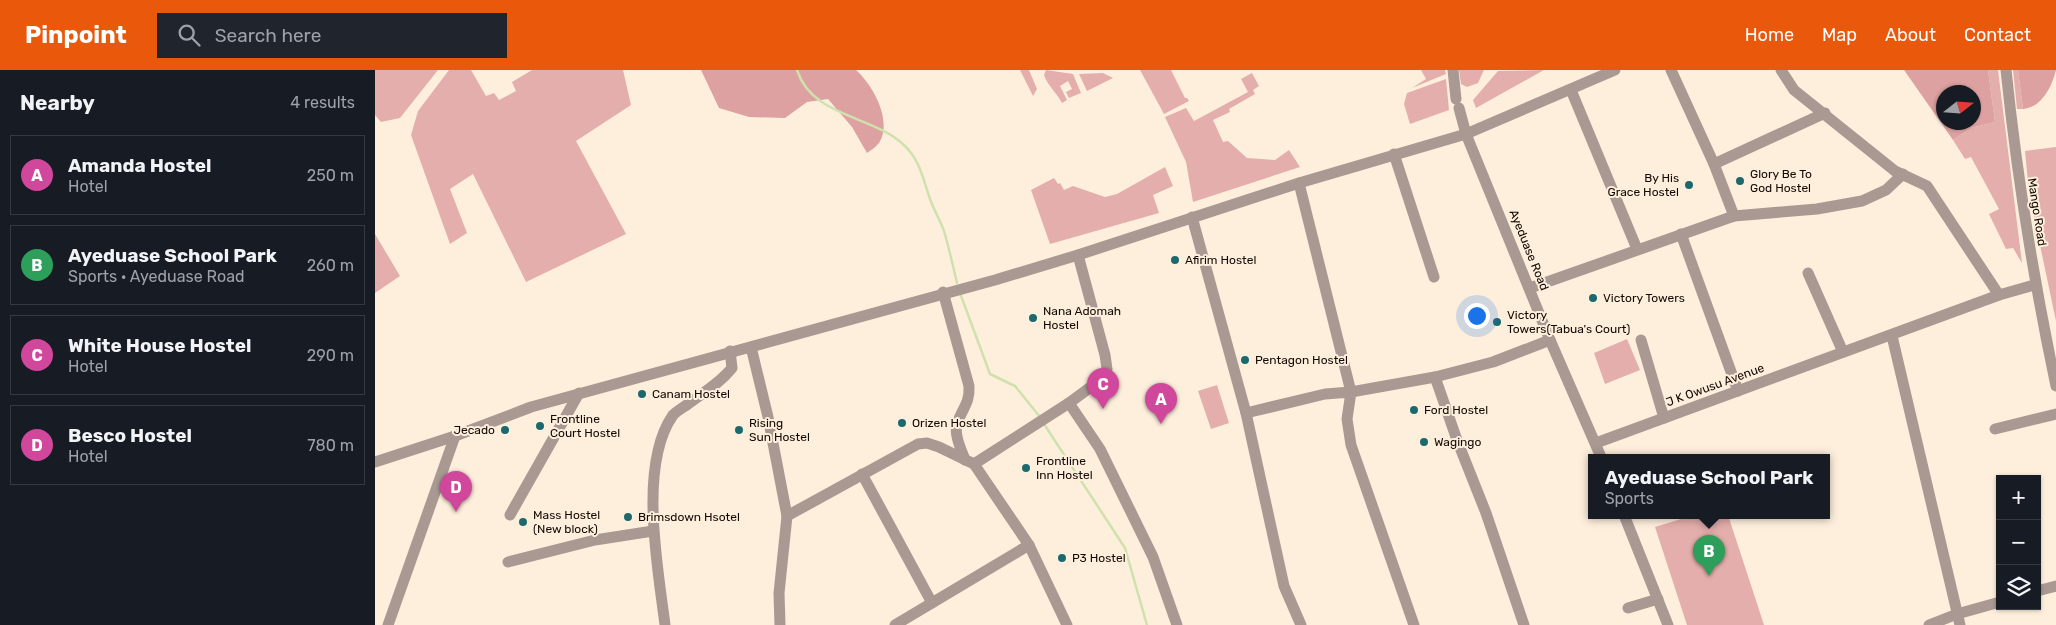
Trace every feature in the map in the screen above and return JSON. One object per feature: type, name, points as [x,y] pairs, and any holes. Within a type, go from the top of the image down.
[{"type":"street","name":"Ayeduase Road","points":[[1453,70],[1457,103],[1466,134],[1550,340],[1600,454]]},
{"type":"street","points":[[375,462],[455,436],[531,407],[1078,255],[1299,183],[1466,134],[1615,70]]},
{"type":"street","points":[[1671,70],[1714,164],[1735,216]]},
{"type":"street","points":[[1781,70],[1794,90],[1895,171],[1927,186],[1999,295]]},
{"type":"street","name":"Mango Road","points":[[2006,70],[2013,144],[2035,285],[2056,386]]},
{"type":"street","points":[[1571,90],[1637,250]]},
{"type":"street","points":[[1714,164],[1825,113]]},
{"type":"street","points":[[1394,154],[1434,277]]},
{"type":"street","points":[[1530,288],[1735,216],[1817,209],[1862,201],[1886,190],[1903,174]]},
{"type":"street","points":[[1299,183],[1351,392],[1347,419],[1351,445],[1414,625]]},
{"type":"street","points":[[1192,217],[1246,412],[1285,586],[1301,625]]},
{"type":"street","points":[[1681,234],[1739,391]]},
{"type":"street","points":[[969,462],[1069,403],[1103,378],[1107,368],[1078,255]]},
{"type":"street","points":[[1808,273],[1843,352]]},
{"type":"street","name":"J K Owusu Avenue","points":[[1596,443],[1999,295],[2035,285]]},
{"type":"street","points":[[943,292],[969,386],[970,399],[957,425],[957,435],[969,462],[1029,545],[1067,625]]},
{"type":"street","points":[[1891,336],[1958,619]]},
{"type":"street","points":[[1246,412],[1325,394],[1351,392],[1435,377],[1493,362],[1550,340]]},
{"type":"street","points":[[1641,340],[1664,418]]},
{"type":"street","points":[[751,347],[768,417],[787,516],[779,593],[780,625]]},
{"type":"street","points":[[663,624],[653,532],[652,493],[664,435],[674,414],[725,377],[732,368],[730,351]]},
{"type":"street","points":[[1435,377],[1457,440],[1486,513],[1524,625]]},
{"type":"street","points":[[510,515],[579,393]]},
{"type":"street","points":[[1069,403],[1103,455],[1153,557],[1177,625]]},
{"type":"street","points":[[1995,428],[2056,414]]},
{"type":"street","points":[[388,625],[455,436]]},
{"type":"street","points":[[787,516],[918,444],[927,443],[969,462]]},
{"type":"street","points":[[862,474],[932,603]]},
{"type":"street","points":[[1626,519],[1668,625]]},
{"type":"street","points":[[508,562],[595,540],[653,532]]},
{"type":"street","points":[[895,625],[1029,545]]},
{"type":"street","points":[[2041,590],[2056,586]]},
{"type":"street","points":[[1628,608],[1657,599]]},
{"type":"street","points":[[1929,625],[1958,619],[1996,604]]},
{"type":"shaded area","points":[[375,70],[438,70],[400,118],[381,122],[375,115]]},
{"type":"shaded area","points":[[449,70],[471,70],[486,96],[494,93],[499,100],[516,91],[512,82],[532,70],[623,70],[631,105],[576,141],[626,234],[526,282],[473,174],[450,189],[467,233],[450,244],[411,135],[418,111]]},
{"type":"shaded area","points":[[701,70],[856,70],[869,85],[879,104],[884,124],[883,134],[879,143],[867,153],[852,127],[828,99],[807,102],[785,118],[749,117],[719,108]]},
{"type":"shaded area","points":[[1020,70],[1029,70],[1037,89],[1033,96]]},
{"type":"shaded area","points":[[1046,70],[1073,74],[1081,93],[1069,98],[1066,92],[1072,89],[1068,81],[1060,86],[1067,100],[1062,103],[1044,75]]},
{"type":"shaded area","points":[[1140,70],[1171,70],[1185,98],[1189,101],[1164,114]]},
{"type":"shaded area","points":[[1421,70],[1445,70],[1446,74],[1412,88],[1426,79]]},
{"type":"shaded area","points":[[1459,70],[1484,70],[1478,83],[1467,87],[1461,84]]},
{"type":"shaded area","points":[[1544,70],[1476,108],[1473,100],[1498,71]]},
{"type":"shaded area","points":[[1904,70],[1988,70],[1995,122],[1981,126],[1981,85],[1936,85],[1936,116]]},
{"type":"shaded area","points":[[1988,70],[1998,70],[2022,263],[2013,248],[2006,249],[1989,214],[1999,209],[1971,157],[1965,159],[1953,140],[1968,130],[1981,130],[1981,126],[1995,122]]},
{"type":"shaded area","points":[[2013,70],[2018,70],[2023,109],[2017,109]]},
{"type":"shaded area","points":[[2018,70],[2056,70],[2045,96],[2029,108],[2023,109]]},
{"type":"shaded area","points":[[1103,73],[1113,78],[1087,91],[1079,74]]},
{"type":"shaded area","points":[[1252,73],[1259,86],[1253,90],[1255,94],[1229,109],[1230,112],[1213,120],[1223,142],[1228,141],[1247,158],[1275,160],[1289,150],[1300,167],[1193,202],[1186,162],[1165,117],[1186,108],[1194,121],[1248,92],[1241,79]]},
{"type":"shaded area","points":[[1446,79],[1449,110],[1410,124],[1404,104],[1407,93]]},
{"type":"shaded area","points":[[1946,130],[1968,130],[1953,140]]},
{"type":"shaded area","points":[[2056,147],[2056,321],[2029,193],[2025,151]]},
{"type":"shaded area","points":[[1165,167],[1173,186],[1153,195],[1159,213],[1050,244],[1031,190],[1054,178],[1064,190],[1073,186],[1105,197],[1117,194]]},
{"type":"shaded area","points":[[375,234],[400,276],[375,293]]},
{"type":"shaded area","points":[[1627,339],[1640,370],[1605,384],[1594,353]]},
{"type":"shaded area","points":[[1217,385],[1229,423],[1211,429],[1198,391]]},
{"type":"shaded area","points":[[1681,519],[1729,519],[1764,625],[1687,625],[1655,527]]},
{"type":"waterway","points":[[797,70],[805,85],[816,97],[844,114],[891,135],[904,145],[914,157],[944,231],[957,283]]},
{"type":"waterway","points":[[960,293],[990,374],[1015,386],[1040,417]]},
{"type":"waterway","points":[[1044,424],[1125,548],[1147,625]]},
{"type":"place","name":"Glory Be To God Hostel","points":[[1740,181]]},
{"type":"place","name":"By His Grace Hostel","points":[[1689,185]]},
{"type":"place","name":"Afirim Hostel","points":[[1175,260]]},
{"type":"place","name":"Victory Towers","points":[[1593,298]]},
{"type":"place","name":"Nana Adomah Hostel","points":[[1033,318]]},
{"type":"place","name":"Victory Towers(Tabua's Court)","points":[[1497,322]]},
{"type":"place","name":"Pentagon Hostel","points":[[1245,360]]},
{"type":"place","name":"Canam Hostel","points":[[642,394]]},
{"type":"place","name":"White House Hostel","points":[[1103,409]]},
{"type":"place","name":"Ford Hostel","points":[[1414,410]]},
{"type":"place","name":"Orizen Hostel","points":[[902,423]]},
{"type":"place","name":"Amanda Hostel","points":[[1161,424]]},
{"type":"place","name":"Frontline Court Hostel","points":[[540,426]]},
{"type":"place","name":"Jecado","points":[[505,430]]},
{"type":"place","name":"Rising Sun Hostel","points":[[739,430]]},
{"type":"place","name":"Wagingo","points":[[1424,442]]},
{"type":"place","name":"Frontline Inn Hostel","points":[[1026,468]]},
{"type":"place","name":"Besco Hostel","points":[[456,512]]},
{"type":"place","name":"Brimsdown Hsotel","points":[[628,517]]},
{"type":"place","name":"Mass Hostel (New block)","points":[[523,522]]},
{"type":"place","name":"P3 Hostel","points":[[1062,558]]},
{"type":"place","name":"Ayeduase School Park","points":[[1709,576]]}]
